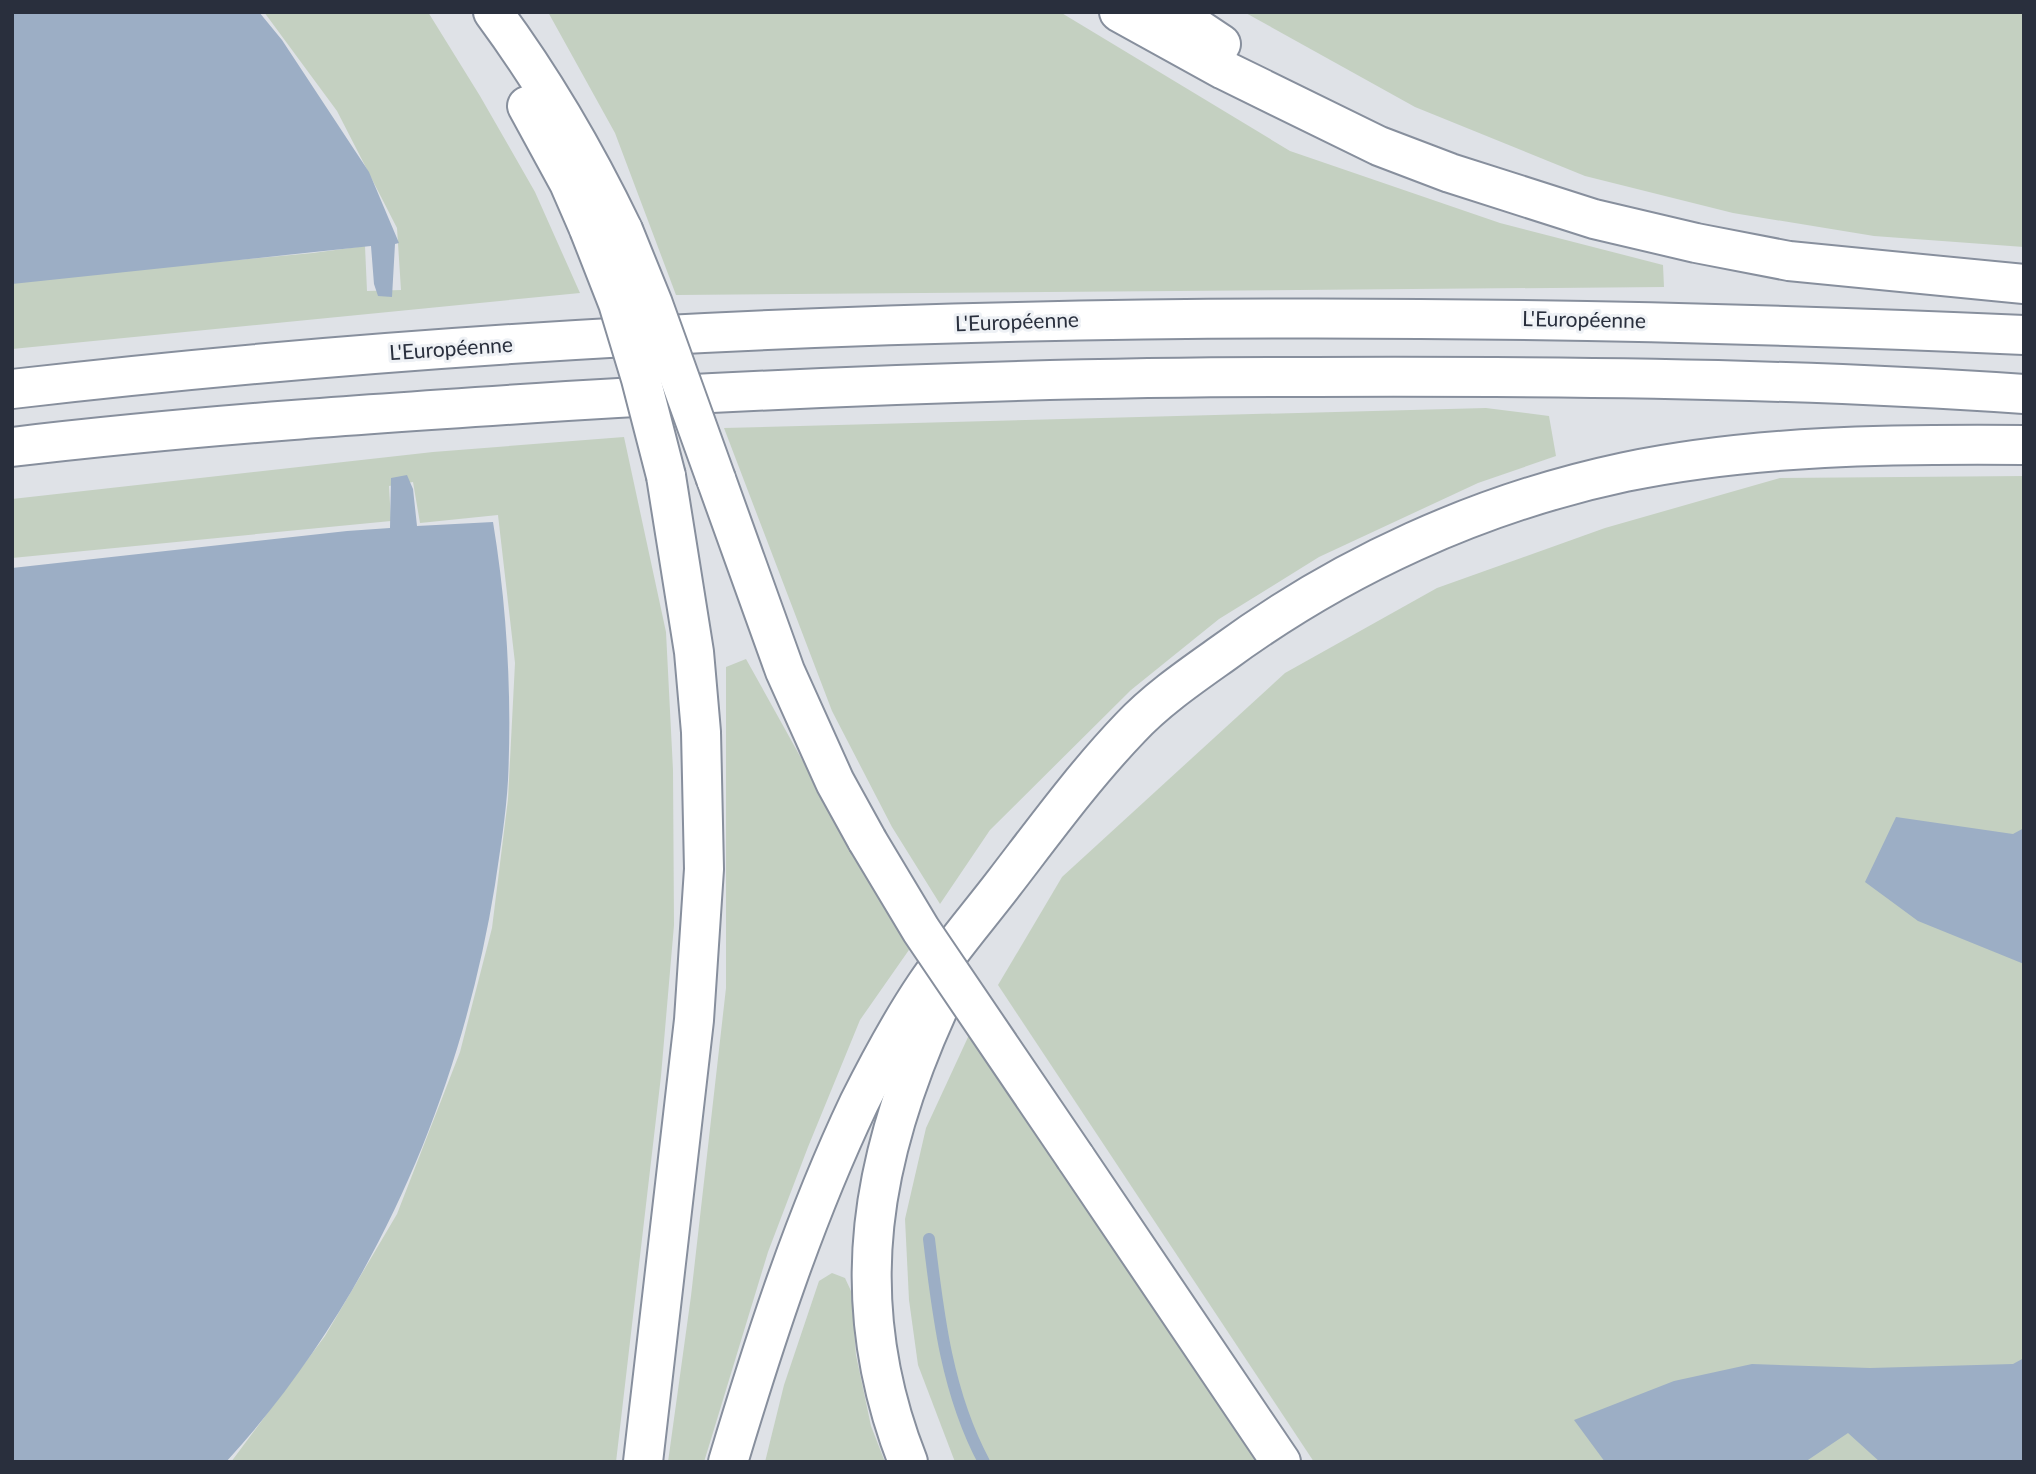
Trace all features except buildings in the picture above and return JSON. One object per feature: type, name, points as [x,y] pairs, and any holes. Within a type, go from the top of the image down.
[{"type":"highway","points":[[467,12],[509,75],[569,183],[606,230],[657,317],[785,671],[835,782],[867,841],[921,930],[1281,1462]]},
{"type":"highway","points":[[493,12],[521,49],[593,169],[618,303],[666,476],[694,652],[701,732],[704,869],[694,1020],[643,1462]]},
{"type":"highway","points":[[1119,12],[1224,70],[1379,146],[1514,195],[1594,219],[1696,243],[1823,265],[2024,284]]},
{"type":"highway","points":[[1173,12],[1379,146]]},
{"type":"highway","name":"L'Européenne","points":[[12,389],[288,362],[535,343],[757,331],[1063,320],[1591,320],[2024,335]]},
{"type":"highway","points":[[12,447],[454,407],[965,382],[1211,376],[1512,376],[1890,386],[2024,394]]},
{"type":"highway","points":[[728,1462],[793,1259],[824,1180],[861,1099],[897,1032],[928,982],[1033,845],[1132,726],[1193,675],[1316,590],[1382,556],[1453,524],[1582,483],[1697,460],[1846,448],[2024,445]]},
{"type":"highway","points":[[908,1462],[883,1385],[873,1327],[873,1242],[879,1187],[894,1123],[909,1075],[926,1034],[961,961],[1033,845]]},
{"type":"green space","points":[[264,12],[428,12],[535,192],[580,293],[12,349],[12,281],[365,246],[367,291],[401,290],[397,228],[337,111]]},
{"type":"green space","points":[[548,12],[1060,12],[1290,151],[1500,223],[1663,265],[1664,287],[676,295],[615,133]]},
{"type":"green space","points":[[1244,12],[2024,12],[2024,247],[1874,236],[1733,213],[1585,176],[1415,107]]},
{"type":"green space","points":[[1486,408],[1549,416],[1556,456],[1478,483],[1319,557],[1219,619],[1131,690],[990,830],[940,904],[892,827],[832,711],[724,428]]},
{"type":"green space","points":[[624,437],[666,632],[673,770],[674,925],[661,1076],[616,1462],[231,1462],[325,1336],[397,1214],[460,1052],[492,928],[508,799],[515,663],[498,515],[420,523],[413,482],[389,486],[391,521],[12,558],[12,499],[433,452]]},
{"type":"green space","points":[[2024,476],[2024,1462],[1314,1462],[998,985],[1062,877],[1285,673],[1437,588],[1605,528],[1780,478]]},
{"type":"green space","points":[[746,659],[875,891],[911,947],[860,1020],[808,1147],[768,1252],[704,1462],[668,1462],[691,1296],[726,988],[726,667]]},
{"type":"green space","points":[[969,1035],[1257,1462],[955,1462],[918,1365],[909,1300],[905,1219],[926,1128]]},
{"type":"green space","points":[[832,1273],[845,1278],[851,1291],[856,1355],[871,1426],[885,1462],[765,1462],[784,1385],[819,1281]]},
{"type":"water","points":[[12,12],[259,12],[282,40],[369,172],[399,243],[395,244],[392,297],[378,296],[374,284],[371,246],[12,284]]},
{"type":"water","points":[[407,475],[413,489],[417,526],[493,522],[502,586],[509,683],[508,780],[495,885],[480,964],[459,1042],[433,1119],[402,1193],[366,1266],[324,1335],[278,1400],[226,1462],[12,1462],[12,568],[390,528],[391,478]]},
{"type":"water","points":[[1896,817],[2013,834],[2024,828],[2024,964],[1918,921],[1865,882]]},
{"type":"water","points":[[2024,1358],[2024,1462],[1880,1462],[1848,1433],[1805,1462],[1605,1462],[1574,1420],[1674,1381],[1752,1364],[1870,1368],[2013,1364]]},
{"type":"waterway","points":[[929,1239],[946,1353],[961,1409],[984,1462]]}]
